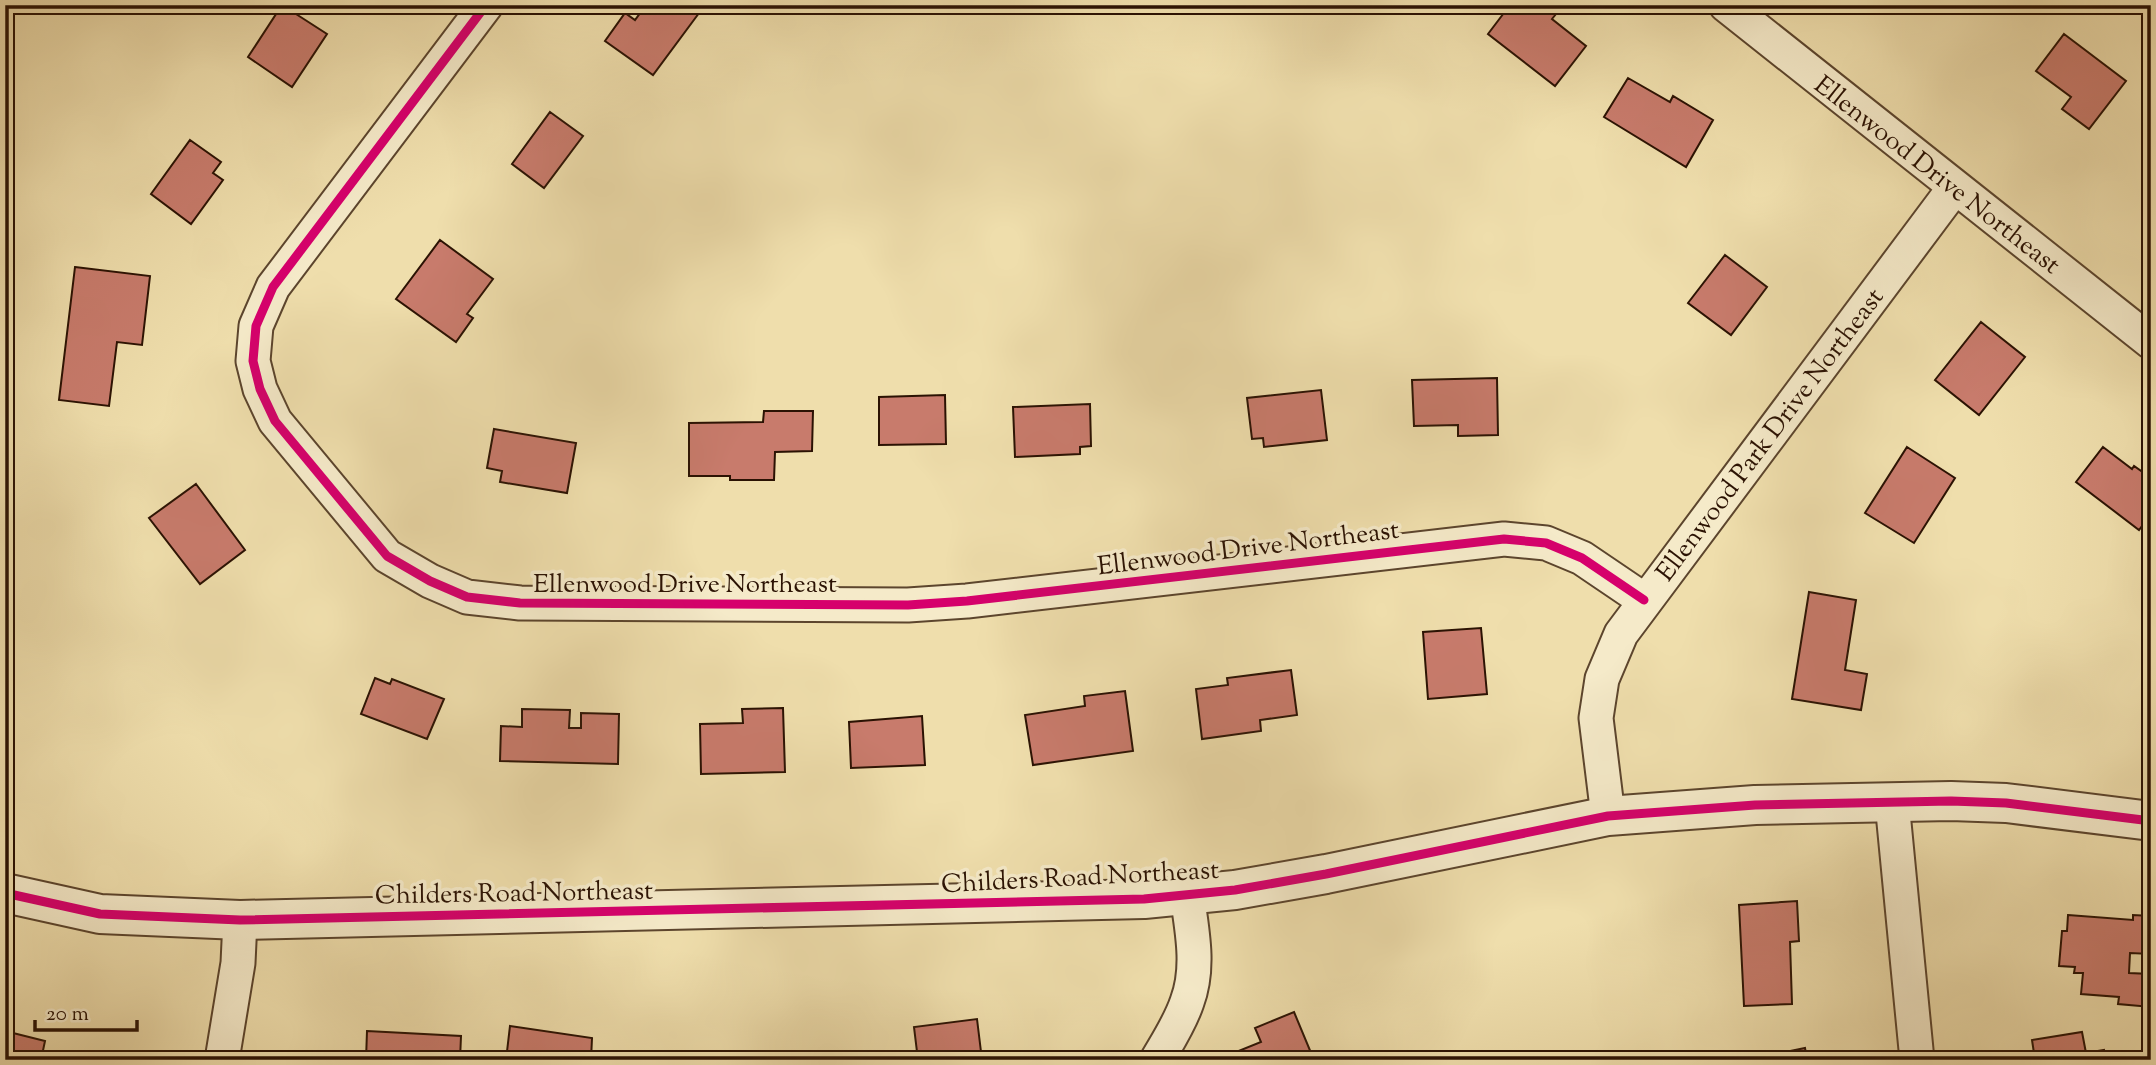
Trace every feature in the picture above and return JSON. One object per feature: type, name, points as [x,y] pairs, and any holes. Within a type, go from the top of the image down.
[{"type":"street","name":"Ellenwood Drive Northeast","points":[[486,5],[273,287],[256,326],[253,361],[260,389],[275,421],[387,556],[430,581],[467,597],[520,603],[908,605],[967,601],[1504,539],[1546,543],[1582,558],[1644,600]]},
{"type":"street","name":"Ellenwood Drive Northeast","points":[[1726,5],[2151,342]]},
{"type":"street","name":"Ellenwood Park Drive Northeast","points":[[1608,816],[1596,718],[1602,679],[1621,634],[1955,187]]},
{"type":"street","points":[[1892,802],[1917,1060]]},
{"type":"street","name":"Childers Road Northeast","points":[[5,893],[100,914],[240,920],[1144,899],[1235,890],[1326,874],[1608,816],[1755,805],[2006,803],[2151,821]]},
{"type":"street","points":[[1157,1060],[1182,1015],[1192,981],[1194,938],[1187,895]]},
{"type":"street","points":[[222,1060],[238,963],[240,920]]},
{"type":"building","points":[[282,5],[327,34],[292,87],[248,57]]},
{"type":"building","points":[[646,5],[697,5],[702,9],[653,75],[605,41],[625,13],[635,20]]},
{"type":"building","points":[[1510,5],[1544,5],[1556,14],[1552,19],[1586,46],[1555,86],[1488,34]]},
{"type":"building","points":[[2064,34],[2126,81],[2089,129],[2062,109],[2071,97],[2036,71]]},
{"type":"building","points":[[1628,78],[1670,102],[1673,96],[1713,120],[1686,167],[1604,117]]},
{"type":"building","points":[[550,112],[583,136],[544,188],[512,164]]},
{"type":"building","points":[[190,140],[221,162],[213,173],[223,180],[191,224],[151,194]]},
{"type":"building","points":[[440,240],[493,279],[467,314],[473,318],[456,342],[396,299]]},
{"type":"building","points":[[1725,255],[1767,287],[1731,335],[1688,303]]},
{"type":"building","points":[[75,267],[150,276],[142,345],[117,342],[109,406],[59,400]]},
{"type":"building","points":[[1981,322],[2025,357],[1979,415],[1935,380]]},
{"type":"building","points":[[1497,378],[1498,435],[1458,436],[1458,425],[1414,426],[1412,380]]},
{"type":"building","points":[[1321,390],[1327,440],[1264,447],[1263,438],[1252,439],[1247,398]]},
{"type":"building","points":[[945,395],[946,444],[879,445],[879,397]]},
{"type":"building","points":[[1090,404],[1091,446],[1080,447],[1080,454],[1015,457],[1013,407]]},
{"type":"building","points":[[764,411],[813,411],[812,451],[775,452],[774,480],[689,476],[689,423],[763,422]]},
{"type":"building","points":[[494,429],[576,443],[567,493],[500,482],[502,471],[487,468]]},
{"type":"building","points":[[1907,447],[1955,478],[1914,543],[1865,513]]},
{"type":"building","points":[[2103,447],[2132,469],[2134,466],[2151,478],[2151,514],[2139,530],[2076,482]]},
{"type":"building","points":[[196,484],[245,550],[200,584],[149,518]]},
{"type":"building","points":[[1809,592],[1856,600],[1845,670],[1867,674],[1861,710],[1792,699]]},
{"type":"building","points":[[1481,628],[1487,694],[1428,699],[1423,632]]},
{"type":"building","points":[[1291,670],[1297,715],[1260,720],[1261,731],[1202,739],[1196,689],[1228,685],[1227,678]]},
{"type":"building","points":[[375,678],[390,684],[392,679],[444,699],[427,739],[361,714]]},
{"type":"building","points":[[1125,691],[1133,751],[1033,765],[1025,715],[1085,706],[1084,696]]},
{"type":"building","points":[[783,708],[785,772],[701,774],[700,724],[743,723],[742,709]]},
{"type":"building","points":[[522,709],[570,710],[569,728],[581,728],[581,713],[619,714],[618,764],[500,761],[501,726],[522,727]]},
{"type":"building","points":[[922,716],[925,765],[851,768],[849,722]]},
{"type":"building","points":[[1797,901],[1799,941],[1790,942],[1792,1004],[1744,1006],[1739,905]]},
{"type":"building","points":[[2068,915],[2133,920],[2133,915],[2151,916],[2151,954],[2130,953],[2129,973],[2151,974],[2151,1007],[2118,1004],[2119,997],[2081,994],[2083,973],[2074,973],[2075,967],[2059,966],[2062,931],[2067,931]]},
{"type":"building","points":[[1294,1012],[1314,1060],[1240,1060],[1236,1052],[1261,1042],[1255,1028]]},
{"type":"building","points":[[977,1019],[982,1060],[918,1060],[914,1027]]},
{"type":"building","points":[[510,1026],[592,1038],[591,1060],[506,1060]]},
{"type":"building","points":[[5,1031],[45,1041],[41,1060],[5,1060]]},
{"type":"building","points":[[367,1031],[461,1036],[460,1060],[366,1060]]},
{"type":"building","points":[[2082,1032],[2086,1053],[2104,1050],[2106,1060],[2035,1060],[2032,1040]]},
{"type":"building","points":[[1805,1048],[1807,1060],[1746,1060]]},
{"type":"cycle path","points":[[486,5],[273,287],[256,326],[253,361],[260,389],[275,421],[387,556],[430,581],[467,597],[520,603],[908,605],[967,601],[1504,539],[1546,543],[1582,558],[1644,600]]},
{"type":"cycle path","points":[[5,893],[100,914],[240,920],[1144,899],[1235,890],[1326,874],[1608,816],[1755,805],[1951,801],[2006,803],[2151,821]]}]
